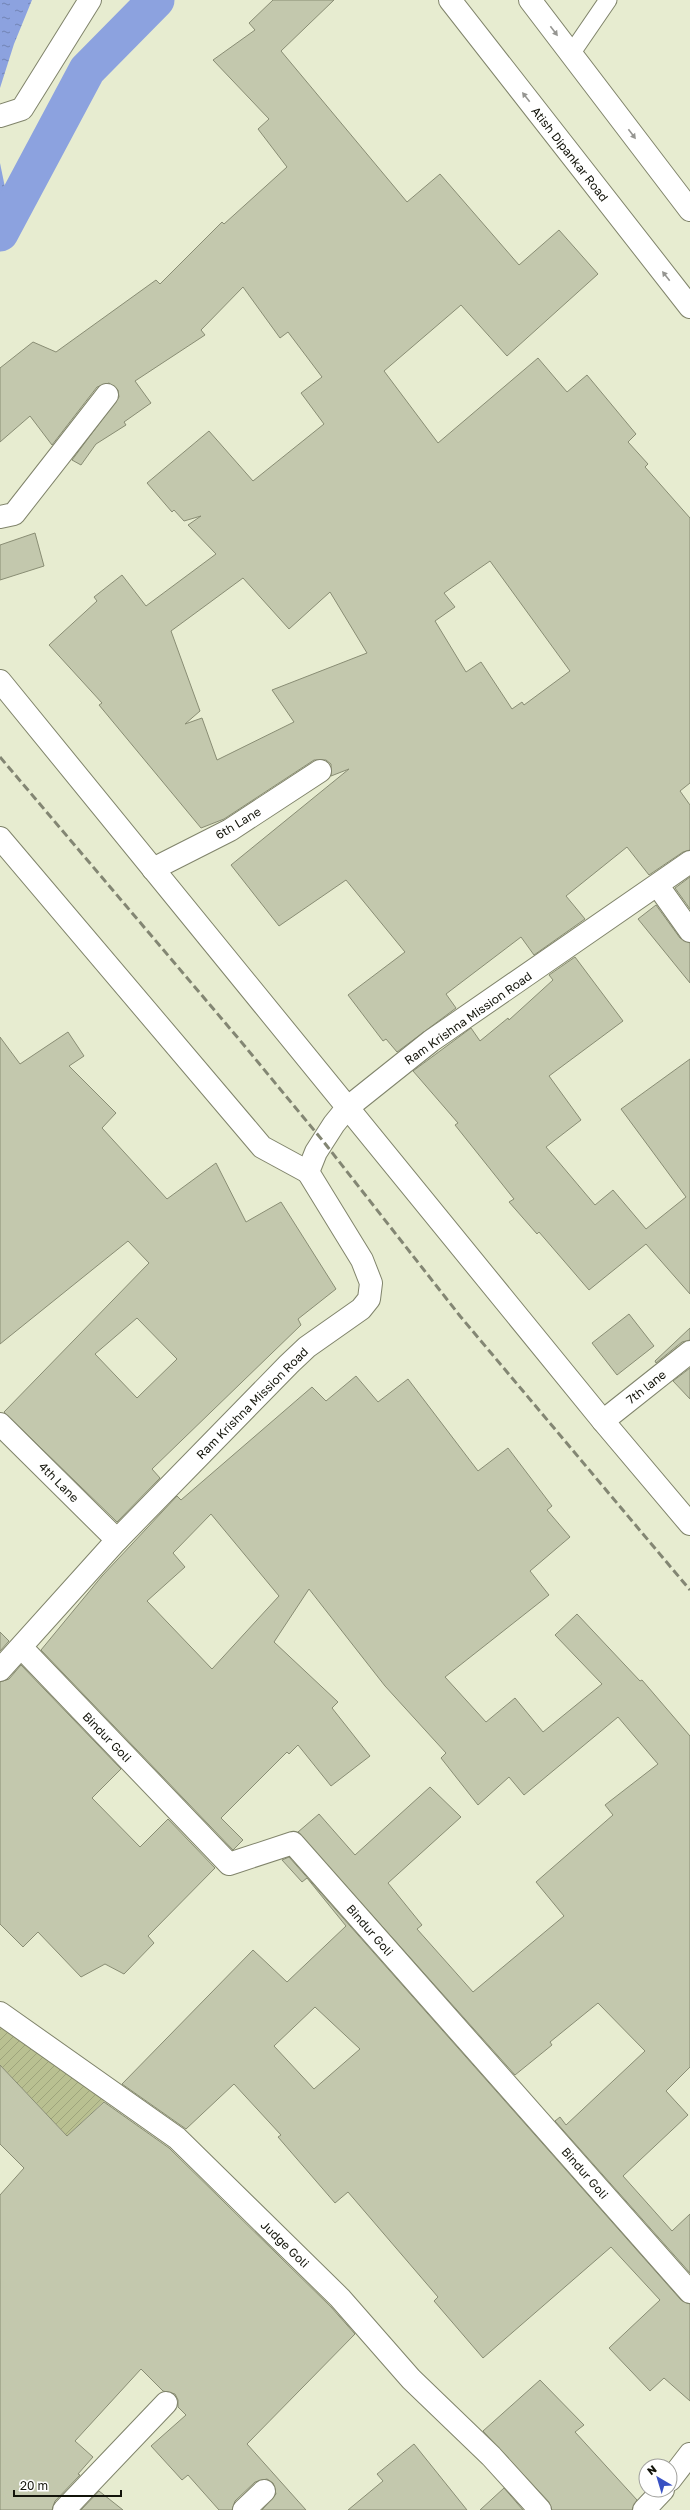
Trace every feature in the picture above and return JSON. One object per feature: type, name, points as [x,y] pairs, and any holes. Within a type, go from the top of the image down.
[{"type":"street","points":[[0,116],[22,110],[90,0]]},
{"type":"street","name":"Atish Dipankar Road","points":[[450,0],[690,307]]},
{"type":"street","points":[[530,0],[690,210]]},
{"type":"street","points":[[0,517],[14,514],[107,395]]},
{"type":"street","points":[[0,681],[602,1421],[690,1524]]},
{"type":"street","name":"6th Lane","points":[[153,869],[230,830],[320,771]]},
{"type":"street","points":[[0,838],[262,1148],[308,1172]]},
{"type":"street","name":"Ram Krishna Mission Road","points":[[0,1670],[22,1648],[117,1540],[289,1364],[307,1347],[361,1309],[369,1299],[371,1283],[362,1260],[308,1172],[310,1162],[334,1124],[347,1108],[431,1041],[658,886],[690,862]]},
{"type":"street","points":[[658,886],[690,931]]},
{"type":"street","name":"7th lane","points":[[602,1421],[690,1352]]},
{"type":"street","name":"4th Lane","points":[[0,1424],[117,1540]]},
{"type":"street","name":"Bindur Goli","points":[[22,1648],[229,1864],[293,1843],[690,2292]]},
{"type":"street","name":"Judge Goli","points":[[0,2013],[177,2138],[340,2298],[411,2379],[490,2456],[540,2510]]},
{"type":"street","points":[[64,2510],[166,2403]]},
{"type":"street","points":[[678,2470],[690,2454]]},
{"type":"street","points":[[244,2510],[264,2491]]},
{"type":"street","points":[[644,2510],[655,2498]]},
{"type":"lane","points":[[571,54],[608,0]]},
{"type":"green space","points":[[0,2013],[113,2093],[67,2136],[0,2065]]},
{"type":"water","points":[[0,0],[32,0],[14,44],[0,88]]},
{"type":"water","points":[[0,163],[8,202],[0,252]]},
{"type":"building","points":[[273,0],[334,0],[281,51],[407,202],[440,174],[519,265],[559,230],[598,274],[507,356],[461,305],[384,371],[438,443],[538,358],[567,392],[587,375],[636,434],[628,442],[648,464],[645,467],[690,518],[690,783],[680,791],[690,805],[690,850],[683,852],[649,875],[627,847],[566,896],[585,919],[534,955],[521,937],[446,994],[456,1008],[397,1052],[386,1039],[383,1041],[348,995],[405,952],[346,880],[279,926],[231,865],[349,769],[331,776],[331,764],[326,760],[314,760],[224,819],[201,828],[99,705],[102,703],[49,645],[97,601],[94,597],[122,575],[146,606],[216,554],[188,525],[201,516],[184,521],[174,510],[172,512],[147,483],[209,431],[253,481],[324,424],[301,393],[322,377],[288,332],[280,338],[243,287],[201,330],[205,335],[135,381],[151,403],[124,422],[126,425],[96,444],[81,465],[72,460],[119,397],[118,390],[109,383],[97,387],[52,445],[30,416],[0,442],[0,368],[33,342],[56,352],[156,280],[160,284],[222,222],[224,224],[287,167],[258,129],[269,119],[213,60],[255,30],[249,23]],"holes":[[[490,561],[570,671],[524,705],[522,702],[512,709],[481,662],[466,672],[435,621],[455,607],[444,593]],[[243,578],[289,629],[330,592],[367,653],[272,690],[294,722],[217,760],[202,718],[185,724],[200,711],[171,631]]]},
{"type":"building","points":[[35,533],[44,566],[0,580],[0,545]]},
{"type":"building","points":[[690,877],[690,909],[675,888]]},
{"type":"building","points":[[656,905],[680,938],[690,943],[690,983],[638,919]]},
{"type":"building","points":[[575,957],[623,1021],[549,1076],[581,1120],[546,1147],[595,1205],[613,1190],[646,1229],[686,1197],[621,1109],[690,1059],[690,1294],[646,1244],[589,1290],[539,1232],[537,1234],[509,1202],[514,1199],[455,1125],[458,1123],[413,1071],[471,1028],[480,1041],[508,1018],[509,1020],[553,980],[549,975]]},
{"type":"building","points":[[68,1032],[84,1056],[69,1066],[116,1113],[102,1128],[167,1199],[216,1163],[246,1222],[281,1202],[336,1289],[298,1319],[301,1325],[152,1469],[160,1478],[117,1522],[4,1412],[149,1263],[128,1241],[0,1344],[0,1037],[20,1064]],"holes":[[[137,1318],[177,1359],[137,1398],[95,1354]]]},
{"type":"building","points":[[629,1314],[654,1346],[617,1375],[592,1343]]},
{"type":"building","points":[[690,1328],[690,1340],[682,1342],[656,1363],[655,1361]]},
{"type":"building","points":[[690,1368],[690,1399],[673,1381]]},
{"type":"building","points":[[356,1376],[378,1402],[408,1379],[478,1471],[508,1448],[552,1506],[547,1510],[570,1537],[530,1571],[549,1595],[445,1677],[486,1722],[515,1698],[543,1732],[602,1684],[555,1635],[577,1614],[640,1681],[642,1680],[690,1736],[690,2067],[666,2091],[688,2115],[623,2176],[672,2231],[690,2214],[690,2273],[555,2121],[560,2117],[566,2125],[645,2051],[598,2003],[550,2042],[552,2045],[515,2075],[298,1832],[319,1814],[355,1855],[430,1787],[461,1817],[388,1883],[422,1925],[417,1929],[473,1992],[564,1916],[536,1882],[613,1815],[605,1805],[658,1764],[618,1717],[524,1795],[509,1777],[478,1805],[441,1758],[446,1753],[385,1686],[309,1589],[274,1642],[338,1702],[332,1708],[370,1756],[331,1786],[298,1745],[289,1754],[287,1752],[221,1818],[243,1840],[233,1850],[41,1650],[102,1576],[177,1496],[181,1500],[312,1387],[326,1401]],"holes":[[[211,1514],[279,1596],[212,1669],[147,1601],[185,1567],[173,1553]]]},
{"type":"building","points":[[0,1632],[9,1641],[0,1651]]},
{"type":"building","points":[[21,1665],[121,1769],[92,1798],[140,1847],[168,1819],[215,1868],[148,1936],[154,1943],[124,1974],[105,1964],[81,1977],[38,1932],[23,1947],[0,1924],[0,1682],[9,1679]]},
{"type":"building","points":[[289,1857],[681,2300],[690,2304],[690,2401],[664,2378],[650,2391],[609,2348],[660,2300],[611,2247],[483,2358],[434,2301],[438,2297],[348,2192],[335,2203],[278,2137],[281,2135],[234,2084],[186,2129],[122,2084],[253,1950],[287,1982],[346,1926],[307,1878],[302,1882],[282,1860]],"holes":[[[315,2007],[360,2049],[314,2089],[274,2046]]]},
{"type":"building","points":[[0,2065],[67,2136],[104,2102],[169,2148],[331,2307],[355,2334],[247,2444],[306,2510],[262,2510],[276,2494],[273,2483],[267,2479],[255,2482],[235,2501],[232,2510],[219,2510],[188,2475],[182,2480],[151,2446],[186,2415],[178,2407],[178,2400],[175,2394],[163,2391],[141,2369],[75,2441],[93,2457],[78,2474],[80,2475],[55,2501],[52,2510],[0,2510],[0,2195],[24,2168],[0,2144]]},
{"type":"building","points":[[540,2380],[584,2425],[575,2432],[637,2500],[632,2510],[552,2510],[549,2502],[483,2431]]},
{"type":"building","points":[[414,2444],[467,2510],[348,2510],[383,2481],[377,2474]]},
{"type":"building","points":[[504,2488],[523,2510],[480,2510]]},
{"type":"building","points":[[99,2491],[123,2510],[81,2510]]},
{"type":"waterway","points":[[0,233],[87,70],[156,0]]},
{"type":"railway","points":[[0,757],[238,1038],[323,1141],[460,1316],[690,1590]]}]
